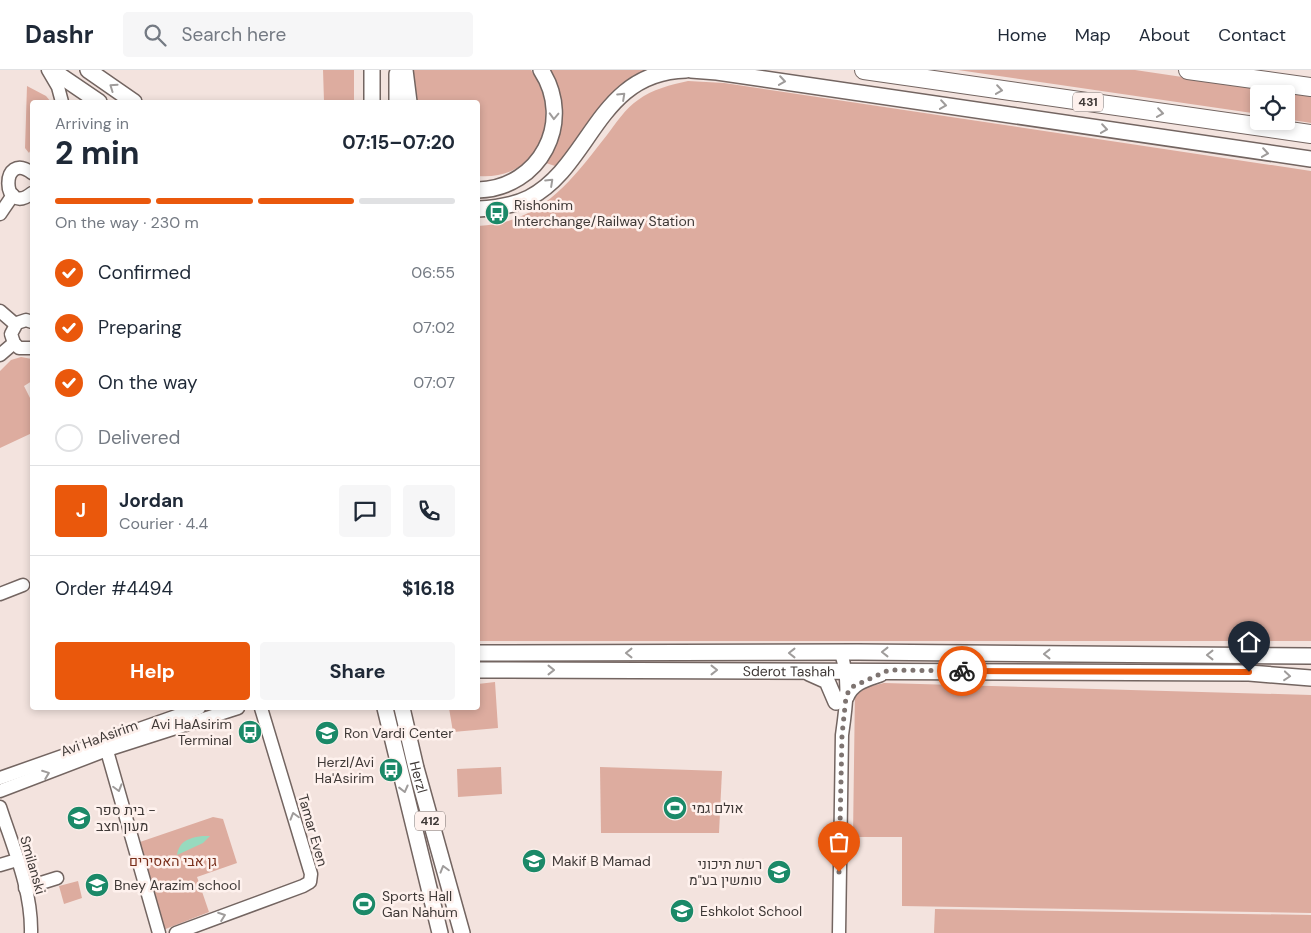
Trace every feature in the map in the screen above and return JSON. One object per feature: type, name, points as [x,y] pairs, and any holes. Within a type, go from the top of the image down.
[{"type":"highway","name":"431","points":[[864,70],[1311,134]]},
{"type":"highway","points":[[1188,70],[1311,87]]},
{"type":"main road","points":[[52,70],[96,100]]},
{"type":"main road","points":[[88,70],[131,100]]},
{"type":"main road","points":[[372,70],[372,99]]},
{"type":"main road","points":[[397,70],[397,100]]},
{"type":"main road","points":[[404,70],[409,100]]},
{"type":"main road","points":[[480,190],[505,185],[530,169],[549,141],[555,115],[552,94],[541,70]]},
{"type":"main road","points":[[482,209],[519,203],[544,187],[565,166],[604,114],[631,87],[660,73],[686,70]]},
{"type":"main road","points":[[692,70],[1311,159]]},
{"type":"main road","points":[[480,184],[489,185],[510,180],[530,169]]},
{"type":"main road","name":"Sderot Tashah","points":[[480,653],[1311,656]]},
{"type":"main road","name":"Sderot Tashah","points":[[480,670],[1249,672],[1311,678]]},
{"type":"main road","points":[[798,670],[818,676],[826,681],[841,699],[856,684],[889,670]]},
{"type":"main road","name":"Herzl","points":[[402,710],[416,768],[462,933]]},
{"type":"main road","name":"Herzl","points":[[384,712],[440,933]]},
{"type":"street","points":[[48,70],[58,87],[61,100]]},
{"type":"street","points":[[30,159],[10,174],[7,180],[8,187],[13,195],[24,198],[30,194]]},
{"type":"street","points":[[18,169],[25,168],[30,172]]},
{"type":"street","points":[[0,214],[13,195]]},
{"type":"street","points":[[0,311],[15,324]]},
{"type":"street","points":[[30,322],[24,320],[15,324],[11,334],[14,343],[23,349],[30,348]]},
{"type":"street","points":[[0,355],[14,343]]},
{"type":"street","points":[[0,594],[23,586]]},
{"type":"street","points":[[839,933],[842,735],[841,653]]},
{"type":"street","name":"Avi HaAsirim","points":[[0,791],[194,710]]},
{"type":"street","name":"Avi HaAsirim","points":[[0,778],[231,710]]},
{"type":"street","name":"Tamar Even","points":[[176,933],[304,886],[310,882],[311,874],[262,710]]},
{"type":"street","points":[[106,746],[159,933]]},
{"type":"street","name":"Smilanski","points":[[0,807],[30,908],[31,933]]},
{"type":"street","points":[[0,865],[17,860]]},
{"type":"street","points":[[25,888],[57,878]]},
{"type":"green space","points":[[323,70],[354,70],[354,100],[324,100]]},
{"type":"green space","points":[[413,70],[531,70],[541,89],[545,108],[545,126],[540,143],[530,157],[517,168],[499,175],[480,176],[480,100],[417,100]]},
{"type":"green space","points":[[547,70],[654,70],[558,167],[543,162],[552,147]]},
{"type":"green space","points":[[958,70],[1135,70],[1250,87],[1250,113]]},
{"type":"green space","points":[[688,81],[724,83],[1311,171],[1311,641],[480,641],[480,226],[500,223],[520,217],[553,197],[581,168],[621,116],[633,104],[643,96],[668,86]]},
{"type":"green space","points":[[27,86],[46,96],[49,100],[30,100],[29,153],[25,148]]},
{"type":"green space","points":[[1295,94],[1311,96],[1311,123],[1295,120]]},
{"type":"green space","points":[[21,357],[30,359],[30,382],[24,386],[30,398],[30,434],[0,448],[0,371],[11,360]]},
{"type":"green space","points":[[495,682],[498,728],[453,732],[449,710],[480,710],[480,684]]},
{"type":"green space","points":[[884,683],[1311,695],[1311,913],[902,906],[902,837],[853,837],[855,690]]},
{"type":"green space","points":[[501,767],[502,794],[458,797],[457,769]]},
{"type":"green space","points":[[600,767],[722,771],[719,833],[601,833]]},
{"type":"green space","name":"גן אבי האסירים","points":[[213,817],[223,819],[237,863],[197,877],[209,912],[163,930],[137,843]]},
{"type":"green space","points":[[78,881],[82,898],[64,904],[59,886]]},
{"type":"green space","points":[[935,909],[1311,915],[1311,933],[934,933]]},
{"type":"shaded area","points":[[202,836],[210,836],[203,843],[177,855],[182,843]]},
{"type":"way so far","points":[[839,872],[842,735],[846,697],[850,688],[889,670],[962,671]]},
{"type":"place","name":"Rishonim Interchange/Railway Station","points":[[497,213]]},
{"type":"place","name":"Avi HaAsirim Terminal","points":[[250,732]]},
{"type":"place","name":"Ron Vardi Center","points":[[327,733]]},
{"type":"place","name":"Herzl/Avi Ha'Asirim","points":[[391,770]]},
{"type":"place","name":"אולם גמי","points":[[675,808]]},
{"type":"place","name":"בית ספר - מעון חצב","points":[[79,818]]},
{"type":"place","name":"Makif B Mamad","points":[[534,861]]},
{"type":"place","name":"רשת תיכוני טומשין בע\"מ","points":[[779,872]]},
{"type":"place","name":"Bney Arazim school","points":[[97,885]]},
{"type":"place","name":"Sports Hall Gan Nahum","points":[[364,904]]},
{"type":"place","name":"Eshkolot School","points":[[682,911]]},
{"type":"route","points":[[962,671],[1249,672]]}]
